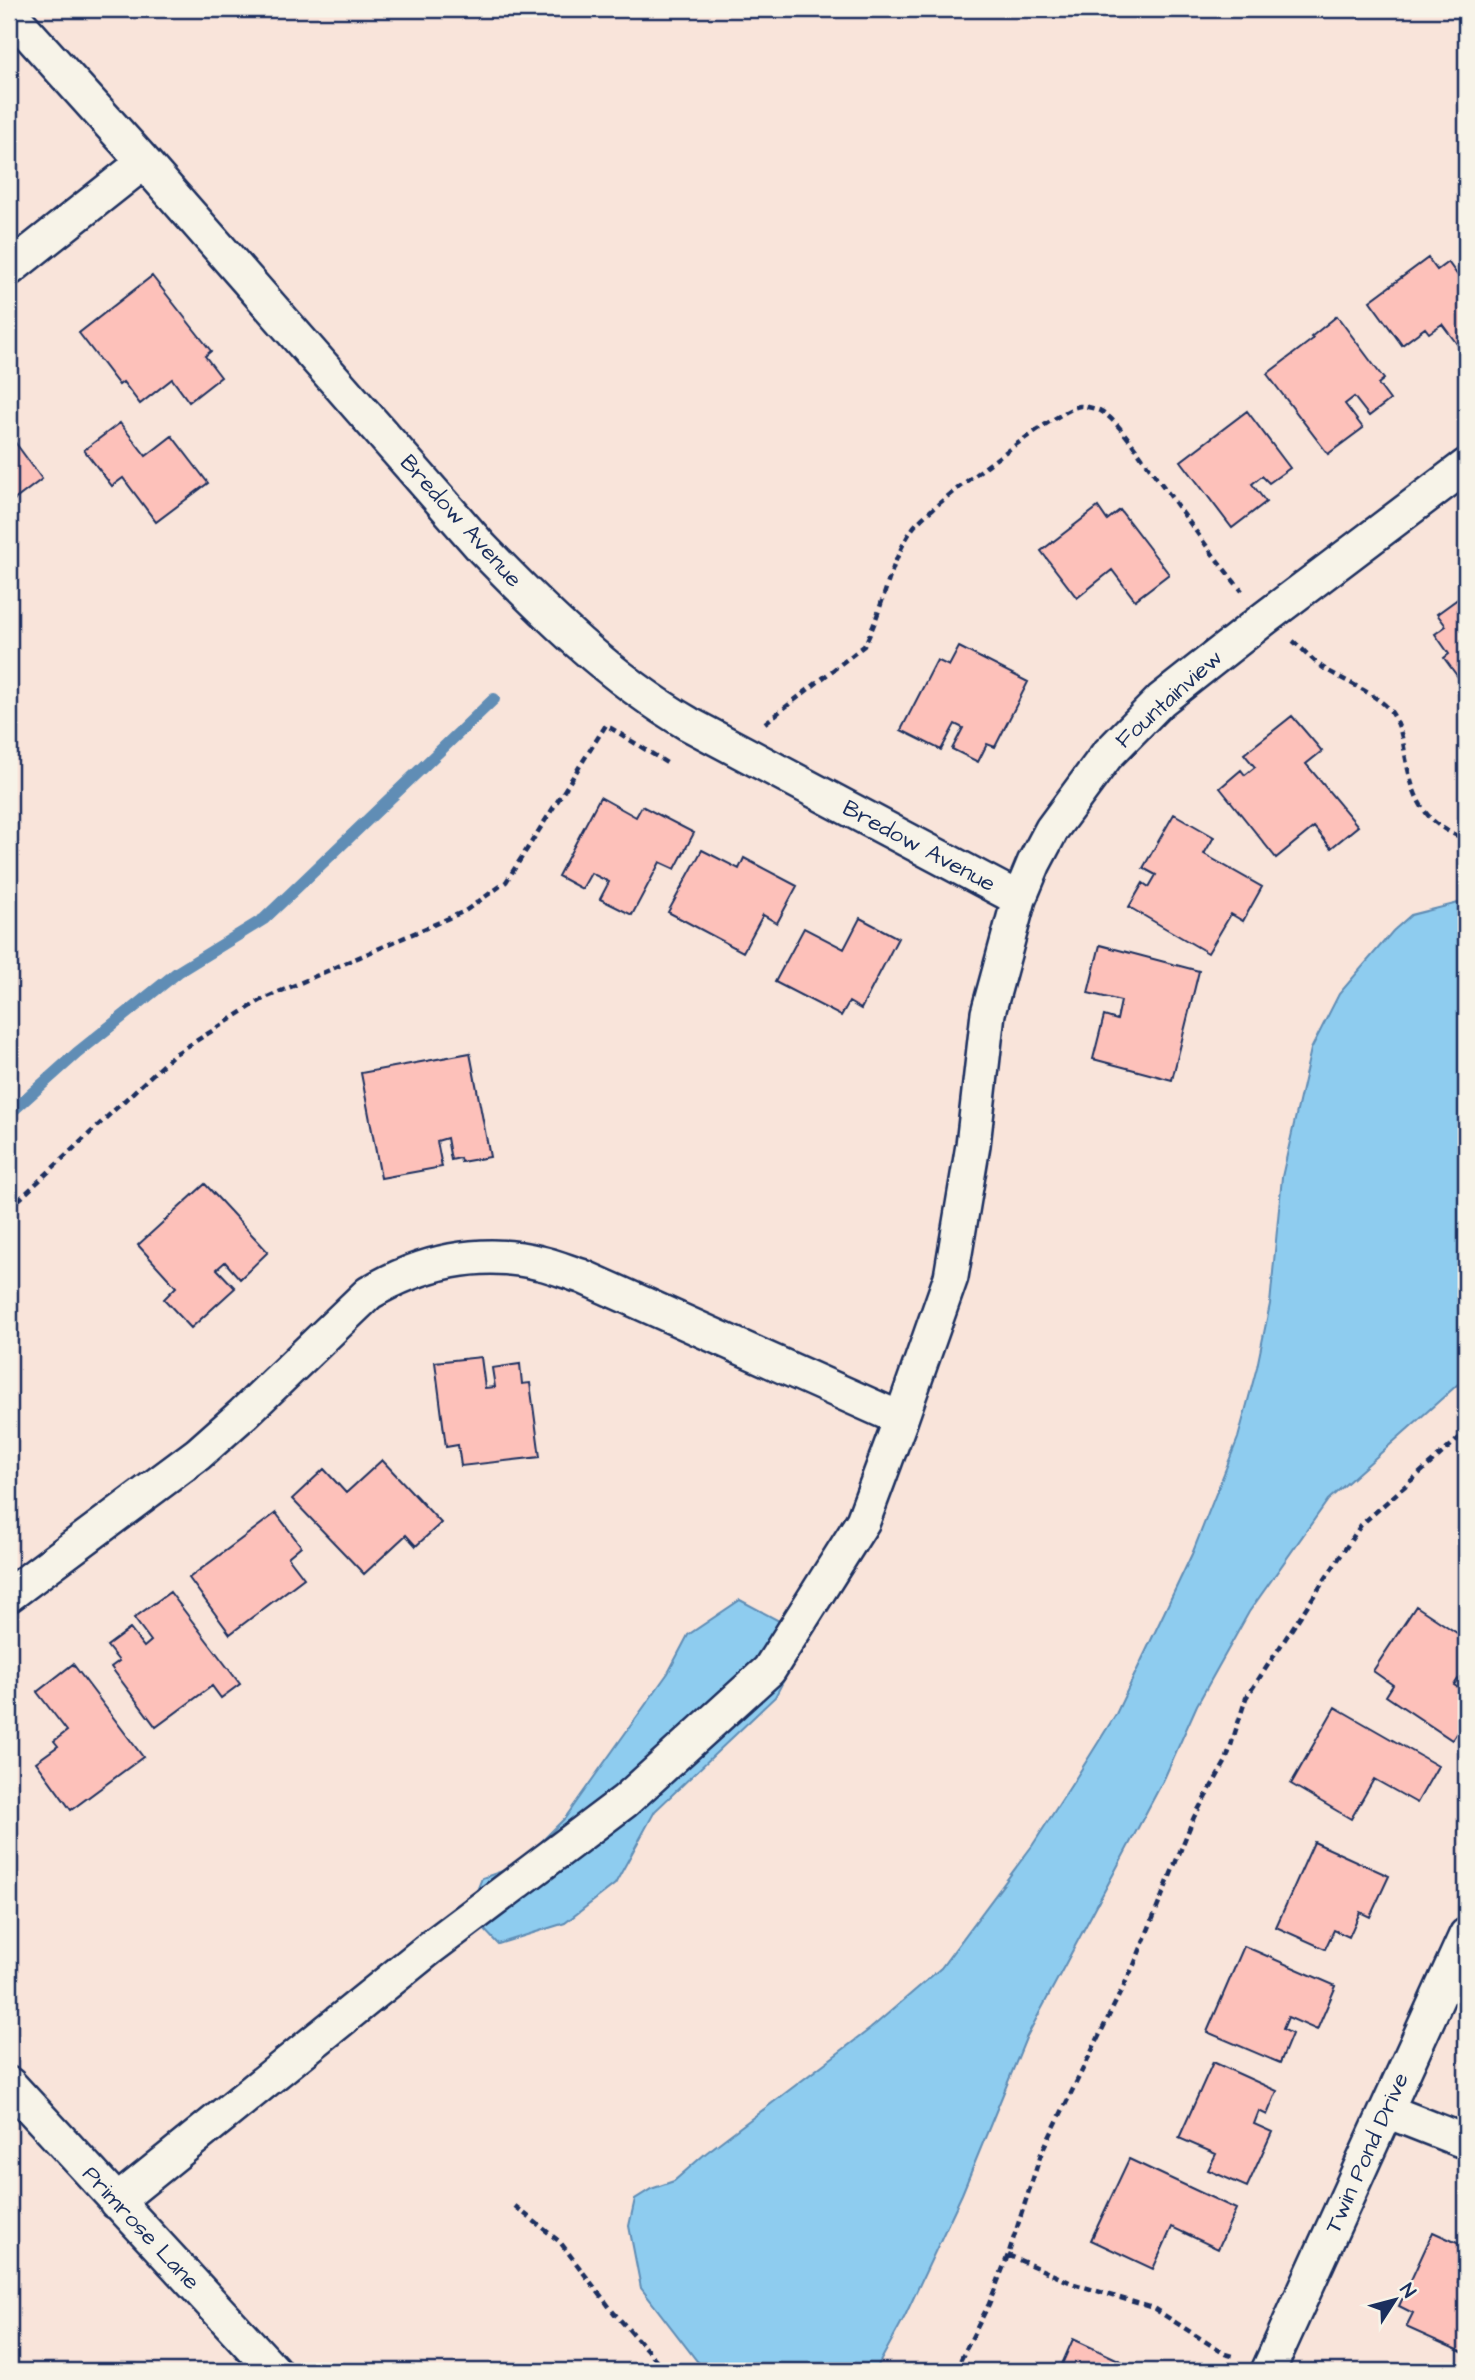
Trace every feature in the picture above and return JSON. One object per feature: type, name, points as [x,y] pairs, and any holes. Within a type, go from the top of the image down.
[{"type":"street","name":"Bredow Avenue","points":[[9,12],[473,538],[527,594],[608,669],[652,702],[1019,900]]},
{"type":"street","points":[[9,269],[144,162]]},
{"type":"street","name":"Fountainview","points":[[116,2202],[430,1948],[625,1801],[769,1670],[863,1521],[951,1277],[973,1145],[988,1013],[1019,900],[1052,829],[1106,756],[1161,700],[1466,466]]},
{"type":"street","points":[[9,1595],[198,1454],[369,1293],[389,1281],[457,1258],[494,1257],[539,1262],[581,1276],[901,1419]]},
{"type":"street","name":"Twin Pond Drive","points":[[1269,2369],[1466,1935]]},
{"type":"street","name":"Primrose Lane","points":[[9,2084],[274,2371]]},
{"type":"street","points":[[1387,2111],[1466,2142]]},
{"type":"path","points":[[744,752],[761,726],[864,646],[872,631],[901,548],[915,526],[1003,455],[1051,420],[1079,406],[1100,410],[1125,435],[1265,618],[1324,669],[1354,684],[1392,712],[1402,736],[1418,803],[1430,818],[1448,833],[1466,839]]},
{"type":"path","points":[[9,1209],[172,1056],[263,999],[465,911],[506,882],[606,725],[670,765]]},
{"type":"path","points":[[955,2371],[989,2304],[1009,2255],[1041,2154],[1134,1965],[1194,1817],[1226,1761],[1246,1698],[1360,1525],[1466,1432]]},
{"type":"path","points":[[515,2206],[560,2242],[614,2314],[666,2371]]},
{"type":"path","points":[[1009,2255],[1074,2284],[1153,2308],[1225,2354],[1269,2369]]},
{"type":"water","points":[[1458,903],[1466,908],[1466,1377],[1328,1500],[1249,1612],[1197,1705],[1164,1779],[1026,2038],[962,2194],[905,2316],[875,2371],[708,2371],[697,2361],[641,2288],[629,2226],[635,2199],[651,2189],[674,2181],[706,2153],[870,2029],[941,1968],[1032,1846],[1074,1781],[1116,1714],[1192,1554],[1238,1438],[1270,1304],[1282,1177],[1311,1049],[1339,994],[1393,931],[1411,915]]},
{"type":"water","points":[[740,1600],[781,1622],[795,1659],[775,1697],[655,1811],[615,1884],[565,1923],[498,1944],[479,1924],[470,1908],[482,1878],[517,1866],[565,1818],[668,1673],[688,1635]]},
{"type":"building","points":[[1428,258],[1437,270],[1448,262],[1466,287],[1466,350],[1463,352],[1442,324],[1429,333],[1425,328],[1402,345],[1370,301]]},
{"type":"building","points":[[152,276],[211,351],[205,356],[221,377],[189,402],[172,379],[140,404],[123,382],[119,385],[79,333]]},
{"type":"building","points":[[1337,316],[1384,379],[1378,384],[1390,400],[1369,416],[1354,397],[1345,404],[1363,428],[1328,454],[1267,374],[1313,339],[1311,337]]},
{"type":"building","points":[[1247,411],[1290,468],[1269,483],[1262,476],[1252,484],[1266,502],[1232,528],[1181,461]]},
{"type":"building","points":[[120,423],[146,456],[172,436],[208,483],[156,522],[123,478],[112,486],[84,450]]},
{"type":"building","points":[[9,434],[42,479],[9,504]]},
{"type":"building","points":[[1098,507],[1107,520],[1120,510],[1169,574],[1135,600],[1112,570],[1077,598],[1041,551]]},
{"type":"building","points":[[1466,593],[1466,688],[1444,658],[1449,654],[1435,634],[1446,626],[1437,614]]},
{"type":"building","points":[[959,647],[1028,682],[995,747],[987,744],[978,762],[952,749],[963,728],[955,724],[941,750],[901,730],[937,660],[949,666]]},
{"type":"building","points":[[1292,716],[1322,751],[1306,764],[1358,826],[1331,848],[1314,827],[1276,858],[1220,788],[1241,770],[1245,775],[1255,767],[1244,754]]},
{"type":"building","points":[[600,797],[636,817],[642,806],[694,833],[675,869],[660,862],[632,915],[600,899],[609,882],[591,873],[582,889],[558,876]]},
{"type":"building","points":[[1174,814],[1214,837],[1204,854],[1262,887],[1243,921],[1231,914],[1208,953],[1129,907],[1143,883],[1149,887],[1156,875],[1143,868]]},
{"type":"building","points":[[702,850],[739,869],[744,858],[797,886],[777,923],[763,915],[743,952],[668,912]]},
{"type":"building","points":[[860,918],[898,938],[861,1009],[849,1002],[841,1016],[775,982],[804,928],[844,949]]},
{"type":"building","points":[[1100,945],[1199,971],[1172,1080],[1093,1059],[1104,1016],[1117,1020],[1121,1001],[1088,993]]},
{"type":"building","points":[[470,1053],[490,1157],[461,1162],[460,1158],[451,1160],[447,1138],[437,1141],[442,1167],[381,1178],[361,1073]]},
{"type":"building","points":[[205,1184],[268,1252],[240,1279],[225,1262],[217,1269],[235,1288],[191,1328],[164,1299],[176,1287],[138,1245]]},
{"type":"building","points":[[481,1357],[485,1388],[495,1387],[492,1368],[520,1364],[522,1384],[530,1383],[540,1457],[461,1466],[458,1445],[446,1447],[435,1362]]},
{"type":"building","points":[[382,1460],[441,1523],[416,1546],[406,1535],[364,1574],[292,1499],[324,1469],[346,1493]]},
{"type":"building","points":[[276,1513],[301,1546],[288,1557],[304,1578],[230,1634],[189,1578]]},
{"type":"building","points":[[170,1592],[240,1684],[221,1698],[212,1686],[156,1727],[111,1667],[119,1661],[107,1646],[130,1629],[144,1647],[151,1641],[134,1618]]},
{"type":"building","points":[[1416,1606],[1466,1639],[1466,1684],[1458,1679],[1454,1685],[1466,1693],[1466,1719],[1452,1740],[1386,1696],[1393,1685],[1373,1671]]},
{"type":"building","points":[[73,1664],[143,1757],[71,1810],[36,1762],[58,1746],[54,1741],[67,1731],[37,1692]]},
{"type":"building","points":[[1335,1707],[1438,1766],[1417,1803],[1374,1779],[1351,1819],[1291,1784]]},
{"type":"building","points":[[1314,1842],[1389,1876],[1370,1917],[1360,1912],[1349,1937],[1334,1930],[1325,1949],[1276,1927]]},
{"type":"building","points":[[1244,1946],[1336,1986],[1317,2030],[1288,2017],[1283,2029],[1292,2034],[1280,2063],[1207,2032]]},
{"type":"building","points":[[1213,2062],[1277,2091],[1267,2115],[1259,2111],[1254,2124],[1272,2132],[1247,2187],[1208,2170],[1216,2154],[1179,2138]]},
{"type":"building","points":[[1129,2159],[1236,2209],[1218,2249],[1172,2227],[1153,2269],[1091,2240]]},
{"type":"building","points":[[1433,2232],[1466,2247],[1466,2263],[1458,2282],[1466,2286],[1466,2354],[1406,2327],[1413,2313],[1399,2306]]},
{"type":"building","points":[[1073,2339],[1123,2362],[1118,2371],[1059,2371]]},
{"type":"waterway","points":[[9,1114],[77,1053],[178,972],[264,919],[494,699]]}]
